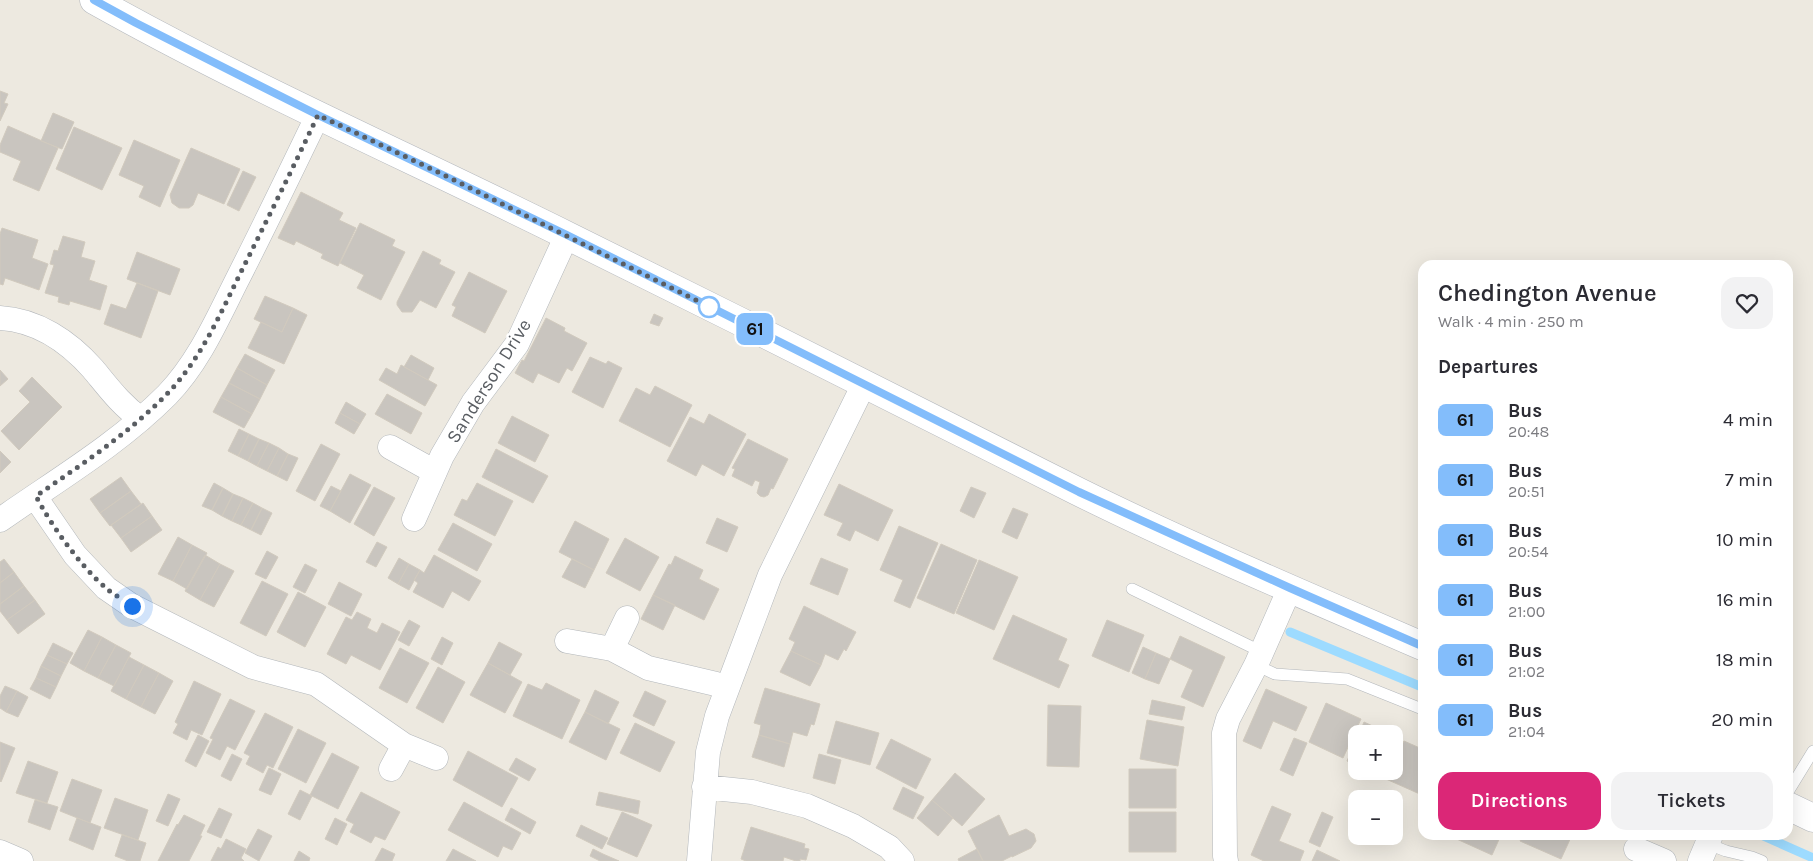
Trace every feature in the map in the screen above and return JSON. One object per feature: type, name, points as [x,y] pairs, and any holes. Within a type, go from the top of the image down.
[{"type":"street","points":[[94,0],[318,115],[567,235],[1079,492],[1418,644]]},
{"type":"street","points":[[0,520],[105,449],[141,419],[184,375],[203,347],[318,115]]},
{"type":"street","name":"Sanderson Drive","points":[[414,519],[442,456],[473,403],[517,344],[567,235]]},
{"type":"street","points":[[0,318],[21,321],[46,330],[91,367],[127,409],[141,419]]},
{"type":"street","points":[[699,861],[708,752],[726,689],[770,575],[864,384]]},
{"type":"street","points":[[390,447],[435,472]]},
{"type":"street","points":[[36,496],[75,555],[112,593],[132,606],[253,667],[316,684],[404,745],[436,758]]},
{"type":"street","points":[[1226,861],[1224,733],[1228,719],[1259,658],[1290,588]]},
{"type":"street","points":[[612,649],[627,618]]},
{"type":"street","points":[[566,641],[612,649],[648,668],[716,684],[726,689]]},
{"type":"street","points":[[391,770],[404,745]]},
{"type":"street","points":[[704,787],[752,792],[807,806],[853,826],[890,847],[902,861]]},
{"type":"street","points":[[1793,808],[1813,818]]},
{"type":"street","points":[[1636,848],[1664,861]]},
{"type":"street","points":[[0,852],[21,861]]},
{"type":"lane","points":[[1132,589],[1259,658],[1275,674],[1347,679],[1418,707]]},
{"type":"lane","points":[[1793,784],[1813,751]]},
{"type":"lane","points":[[1707,847],[1762,861]]},
{"type":"building","points":[[0,91],[8,94],[4,103],[8,104],[0,121]]},
{"type":"building","points":[[53,113],[74,122],[62,149],[41,141]]},
{"type":"building","points":[[8,126],[58,148],[39,191],[13,180],[21,161],[0,152],[0,145]]},
{"type":"building","points":[[74,127],[122,148],[102,190],[56,169]]},
{"type":"building","points":[[134,140],[180,160],[160,207],[139,197],[144,186],[119,175]]},
{"type":"building","points":[[191,148],[240,169],[224,204],[198,193],[193,205],[189,208],[179,208],[172,203],[170,195]]},
{"type":"building","points":[[243,171],[256,177],[239,211],[227,205]]},
{"type":"building","points":[[301,192],[343,213],[339,220],[356,228],[338,266],[321,258],[323,254],[296,241],[294,245],[278,238]]},
{"type":"building","points":[[360,223],[395,240],[392,246],[405,252],[381,300],[357,288],[364,275],[340,263]]},
{"type":"building","points":[[2,228],[38,240],[32,258],[48,264],[39,290],[5,278],[3,285],[0,284],[0,234]]},
{"type":"building","points":[[63,236],[85,242],[81,257],[95,261],[89,280],[107,286],[100,310],[70,301],[69,305],[58,302],[59,297],[45,293],[54,265],[50,264],[54,250],[58,251]]},
{"type":"building","points":[[423,251],[441,260],[439,264],[455,272],[436,308],[420,300],[412,312],[402,312],[397,302]]},
{"type":"building","points":[[137,252],[180,269],[170,295],[127,279]]},
{"type":"building","points":[[469,272],[507,291],[485,333],[452,316],[456,307],[452,305]]},
{"type":"building","points":[[137,283],[158,291],[141,338],[104,324],[111,304],[126,309]]},
{"type":"building","points":[[265,296],[293,308],[282,332],[254,319]]},
{"type":"building","points":[[293,308],[307,315],[284,364],[248,348],[261,322],[282,332]]},
{"type":"building","points":[[654,314],[663,318],[659,326],[650,323]]},
{"type":"building","points":[[546,318],[565,328],[564,331],[587,343],[572,371],[567,368],[559,383],[538,373],[533,383],[515,373],[522,360],[524,361]]},
{"type":"building","points":[[245,354],[275,370],[267,385],[237,368]]},
{"type":"building","points":[[411,355],[434,368],[428,380],[404,367]]},
{"type":"building","points":[[590,357],[606,364],[608,361],[622,368],[603,408],[572,392]]},
{"type":"building","points":[[401,365],[437,385],[425,406],[379,380],[386,368],[397,374]]},
{"type":"building","points":[[237,368],[267,385],[260,399],[229,383]]},
{"type":"building","points":[[0,370],[8,379],[0,386]]},
{"type":"building","points":[[32,377],[62,407],[19,450],[1,431],[30,402],[19,391]]},
{"type":"building","points":[[229,383],[260,399],[252,414],[221,397]]},
{"type":"building","points":[[655,386],[692,405],[670,447],[619,421],[636,388],[650,395]]},
{"type":"building","points":[[387,394],[422,413],[411,434],[375,414]]},
{"type":"building","points":[[221,397],[252,414],[244,428],[213,412]]},
{"type":"building","points":[[346,402],[366,414],[360,424],[340,413]]},
{"type":"building","points":[[340,413],[360,424],[354,434],[335,423]]},
{"type":"building","points":[[709,414],[746,434],[724,476],[702,464],[696,476],[667,461],[690,417],[704,424]]},
{"type":"building","points":[[512,416],[549,435],[535,462],[498,443]]},
{"type":"building","points":[[239,429],[249,434],[238,456],[228,451]]},
{"type":"building","points":[[249,434],[259,439],[248,461],[238,456]]},
{"type":"building","points":[[259,439],[269,443],[257,466],[248,461]]},
{"type":"building","points":[[748,439],[788,459],[773,489],[771,488],[768,495],[764,497],[757,493],[760,482],[755,480],[752,486],[732,476],[735,469],[732,468]]},
{"type":"building","points":[[269,443],[279,448],[267,471],[257,466]]},
{"type":"building","points":[[321,444],[340,454],[315,501],[296,491]]},
{"type":"building","points":[[279,448],[288,454],[277,476],[267,471]]},
{"type":"building","points":[[496,449],[548,476],[533,503],[482,477]]},
{"type":"building","points":[[0,451],[11,462],[0,473]]},
{"type":"building","points":[[288,454],[298,458],[287,481],[277,476]]},
{"type":"building","points":[[350,474],[371,485],[350,523],[330,511]]},
{"type":"building","points":[[121,477],[131,491],[100,513],[90,499]]},
{"type":"building","points":[[214,483],[223,488],[212,510],[202,506]]},
{"type":"building","points":[[477,483],[513,501],[495,536],[454,515],[462,499],[467,501]]},
{"type":"building","points":[[839,484],[893,510],[878,541],[855,530],[850,541],[837,535],[843,523],[824,515]]},
{"type":"building","points":[[331,486],[341,491],[330,511],[320,506]]},
{"type":"building","points":[[374,487],[395,498],[374,536],[354,524]]},
{"type":"building","points":[[971,487],[986,493],[974,518],[960,511]]},
{"type":"building","points":[[223,488],[233,494],[222,516],[212,510]]},
{"type":"building","points":[[131,491],[141,504],[110,526],[100,513]]},
{"type":"building","points":[[233,494],[243,498],[232,521],[222,516]]},
{"type":"building","points":[[243,498],[253,503],[241,525],[232,521]]},
{"type":"building","points":[[143,503],[152,516],[121,538],[111,525]]},
{"type":"building","points":[[253,503],[262,508],[251,530],[241,525]]},
{"type":"building","points":[[262,508],[272,513],[261,535],[251,530]]},
{"type":"building","points":[[1013,508],[1028,514],[1017,539],[1002,532]]},
{"type":"building","points":[[152,516],[162,530],[131,552],[121,538]]},
{"type":"building","points":[[717,518],[738,527],[727,552],[706,543]]},
{"type":"building","points":[[575,521],[609,539],[594,570],[559,552]]},
{"type":"building","points":[[453,523],[492,544],[477,571],[438,550]]},
{"type":"building","points":[[899,526],[938,543],[910,608],[894,601],[903,580],[880,570]]},
{"type":"building","points":[[178,537],[192,545],[173,581],[158,574]]},
{"type":"building","points":[[625,538],[659,557],[640,591],[606,573]]},
{"type":"building","points":[[377,542],[387,547],[376,567],[366,562]]},
{"type":"building","points":[[941,544],[977,560],[954,614],[917,598]]},
{"type":"building","points":[[192,545],[207,553],[187,589],[173,581]]},
{"type":"building","points":[[267,551],[278,557],[266,579],[255,574]]},
{"type":"building","points":[[205,555],[220,564],[200,600],[185,591]]},
{"type":"building","points":[[434,555],[481,581],[469,601],[452,591],[443,608],[413,592],[418,583],[414,580],[420,570],[424,573]]},
{"type":"building","points":[[675,556],[703,570],[699,579],[719,589],[704,620],[653,595]]},
{"type":"building","points":[[399,558],[409,564],[398,584],[388,578]]},
{"type":"building","points":[[821,558],[848,569],[838,595],[810,584]]},
{"type":"building","points":[[4,559],[14,572],[0,583],[0,562]]},
{"type":"building","points":[[572,559],[594,570],[585,588],[562,577]]},
{"type":"building","points":[[979,560],[1018,577],[994,630],[956,613]]},
{"type":"building","points":[[220,564],[234,571],[214,607],[200,600]]},
{"type":"building","points":[[305,564],[317,570],[305,593],[293,587]]},
{"type":"building","points":[[409,564],[420,570],[409,590],[398,584]]},
{"type":"building","points":[[14,572],[24,586],[0,604],[0,583]]},
{"type":"building","points":[[262,581],[288,594],[266,636],[240,623]]},
{"type":"building","points":[[339,582],[362,594],[351,616],[328,604]]},
{"type":"building","points":[[24,586],[35,600],[7,620],[0,611],[0,604]]},
{"type":"building","points":[[298,592],[326,607],[305,647],[277,632]]},
{"type":"building","points":[[653,595],[675,605],[663,630],[641,619]]},
{"type":"building","points":[[35,600],[45,614],[18,634],[7,620]]},
{"type":"building","points":[[804,606],[856,632],[846,651],[844,649],[838,660],[825,654],[821,665],[791,651],[795,642],[789,639]]},
{"type":"building","points":[[357,612],[371,619],[367,628],[377,633],[382,623],[400,632],[380,670],[351,655],[346,664],[327,654],[346,617],[352,620]]},
{"type":"building","points":[[1013,615],[1067,639],[1058,660],[1069,665],[1059,688],[993,659]]},
{"type":"building","points":[[409,620],[420,626],[409,646],[398,640]]},
{"type":"building","points":[[1107,620],[1144,635],[1129,672],[1092,656]]},
{"type":"building","points":[[88,630],[102,637],[84,671],[70,663]]},
{"type":"building","points":[[1180,636],[1225,657],[1203,707],[1181,697],[1193,670],[1170,659]]},
{"type":"building","points":[[102,637],[116,645],[98,678],[84,671]]},
{"type":"building","points":[[442,637],[453,643],[442,665],[431,659]]},
{"type":"building","points":[[499,642],[522,654],[510,675],[488,663]]},
{"type":"building","points":[[53,643],[73,653],[67,664],[47,655]]},
{"type":"building","points":[[116,645],[131,653],[114,686],[98,678]]},
{"type":"building","points":[[1143,647],[1156,653],[1145,679],[1132,673]]},
{"type":"building","points":[[400,648],[429,663],[407,703],[379,688]]},
{"type":"building","points":[[791,651],[821,665],[810,686],[780,672]]},
{"type":"building","points":[[1156,653],[1170,659],[1159,684],[1145,679]]},
{"type":"building","points":[[47,655],[67,664],[61,676],[41,666]]},
{"type":"building","points":[[129,657],[144,665],[126,699],[111,691]]},
{"type":"building","points":[[488,663],[522,682],[505,713],[470,695]]},
{"type":"building","points":[[144,665],[159,673],[141,707],[126,699]]},
{"type":"building","points":[[41,666],[61,676],[56,687],[36,678]]},
{"type":"building","points":[[438,667],[465,682],[443,723],[416,708]]},
{"type":"building","points":[[159,673],[173,681],[155,714],[141,707]]},
{"type":"building","points":[[36,678],[56,687],[50,699],[30,689]]},
{"type":"building","points":[[194,681],[221,694],[202,735],[191,730],[187,740],[173,733],[178,724],[175,722]]},
{"type":"building","points":[[546,683],[580,700],[562,739],[513,716],[528,684],[542,690]]},
{"type":"building","points":[[5,686],[17,691],[6,712],[0,708],[0,696]]},
{"type":"building","points":[[765,688],[820,704],[814,725],[811,724],[807,736],[793,732],[790,744],[759,735],[761,725],[754,723]]},
{"type":"building","points":[[1266,689],[1307,707],[1296,731],[1273,721],[1261,749],[1243,741]]},
{"type":"building","points":[[595,690],[619,702],[608,724],[585,712]]},
{"type":"building","points":[[17,691],[28,697],[18,717],[6,712]]},
{"type":"building","points":[[645,691],[666,701],[654,726],[633,716]]},
{"type":"building","points":[[230,699],[255,711],[235,750],[227,746],[220,760],[206,753],[213,739],[210,738]]},
{"type":"building","points":[[1152,700],[1185,707],[1182,720],[1149,714]]},
{"type":"building","points":[[1326,703],[1361,719],[1358,725],[1348,725],[1348,747],[1343,758],[1309,742]]},
{"type":"building","points":[[1048,705],[1081,706],[1079,767],[1047,766]]},
{"type":"building","points":[[585,712],[620,729],[606,760],[569,742]]},
{"type":"building","points":[[265,713],[293,727],[273,768],[267,765],[263,773],[246,764],[250,756],[244,753]]},
{"type":"building","points":[[1147,720],[1184,727],[1178,766],[1140,759]]},
{"type":"building","points":[[836,721],[879,733],[870,765],[827,753]]},
{"type":"building","points":[[635,723],[675,742],[660,772],[620,753]]},
{"type":"building","points":[[298,729],[326,743],[306,783],[278,769]]},
{"type":"building","points":[[198,735],[209,741],[196,767],[185,761]]},
{"type":"building","points":[[759,735],[790,744],[784,767],[752,757]]},
{"type":"building","points":[[1294,738],[1307,743],[1293,776],[1280,770]]},
{"type":"building","points":[[891,739],[931,759],[916,789],[876,768]]},
{"type":"building","points":[[1404,741],[1418,747],[1418,793],[1388,780],[1403,780]]},
{"type":"building","points":[[0,742],[15,748],[1,782],[0,781]]},
{"type":"building","points":[[468,751],[518,778],[502,807],[453,780]]},
{"type":"building","points":[[332,753],[359,767],[338,809],[310,795]]},
{"type":"building","points":[[232,754],[242,759],[231,781],[221,776]]},
{"type":"building","points":[[819,754],[841,760],[835,784],[813,778]]},
{"type":"building","points":[[516,758],[536,769],[529,781],[509,770]]},
{"type":"building","points":[[28,761],[58,772],[47,803],[16,793]]},
{"type":"building","points":[[269,768],[281,774],[271,795],[259,790]]},
{"type":"building","points":[[1129,769],[1176,769],[1176,808],[1129,808]]},
{"type":"building","points":[[955,773],[985,799],[962,826],[932,800]]},
{"type":"building","points":[[72,779],[102,790],[90,823],[60,811]]},
{"type":"building","points":[[903,787],[924,797],[913,819],[893,809]]},
{"type":"building","points":[[300,790],[312,796],[300,820],[288,814]]},
{"type":"building","points":[[361,792],[400,812],[385,840],[375,836],[371,843],[350,832],[354,824],[346,820]]},
{"type":"building","points":[[599,792],[640,801],[638,814],[596,805]]},
{"type":"building","points":[[168,794],[180,799],[168,826],[156,821]]},
{"type":"building","points":[[115,798],[148,810],[138,840],[104,828]]},
{"type":"building","points":[[35,800],[58,807],[50,830],[28,822]]},
{"type":"building","points":[[932,800],[953,818],[938,836],[917,818]]},
{"type":"building","points":[[464,802],[521,833],[512,850],[503,846],[498,857],[448,830]]},
{"type":"building","points":[[1272,806],[1291,814],[1279,841],[1304,851],[1300,861],[1264,861],[1251,855]]},
{"type":"building","points":[[219,808],[232,814],[221,838],[207,832]]},
{"type":"building","points":[[511,808],[536,822],[530,834],[505,820]]},
{"type":"building","points":[[622,812],[652,825],[637,857],[607,844]]},
{"type":"building","points":[[1129,812],[1176,812],[1176,852],[1129,852]]},
{"type":"building","points":[[1322,812],[1333,817],[1320,847],[1309,842]]},
{"type":"building","points":[[184,815],[205,825],[200,836],[202,836],[189,861],[158,861],[177,824]]},
{"type":"building","points":[[999,815],[1009,836],[1026,829],[1034,834],[1036,841],[1031,848],[1002,861],[983,861],[968,831]]},
{"type":"building","points":[[77,818],[101,827],[93,850],[69,840]]},
{"type":"building","points":[[335,818],[347,824],[337,845],[325,839]]},
{"type":"building","points":[[581,825],[608,838],[602,849],[576,836]]},
{"type":"building","points":[[751,827],[805,844],[804,848],[809,849],[806,860],[800,859],[800,861],[796,861],[784,857],[783,861],[746,861],[741,859]]},
{"type":"building","points":[[258,829],[272,836],[259,861],[245,853]]},
{"type":"building","points":[[122,835],[146,843],[140,861],[128,861],[115,856]]},
{"type":"building","points":[[226,839],[246,849],[241,858],[244,861],[211,861],[218,847],[221,849]]},
{"type":"building","points":[[1459,840],[1499,840],[1492,855]]},
{"type":"building","points":[[1520,840],[1570,840],[1561,859]]},
{"type":"building","points":[[382,848],[395,854],[392,861],[375,861]]},
{"type":"building","points":[[453,849],[476,861],[446,861]]},
{"type":"building","points":[[593,849],[619,861],[600,861],[590,856]]},
{"type":"building","points":[[977,849],[983,861],[959,861],[958,859]]},
{"type":"building","points":[[1317,850],[1340,861],[1312,861]]},
{"type":"building","points":[[299,851],[310,858],[309,861],[294,861]]},
{"type":"waterway","points":[[1290,632],[1418,685]]},
{"type":"waterway","points":[[1772,840],[1813,858]]},
{"type":"bus line","name":"61","points":[[94,0],[318,115],[567,235],[1079,492],[1418,644]]},
{"type":"route","points":[[132,606],[106,588],[75,555],[36,496],[105,449],[141,419],[184,375],[203,347],[318,115],[567,235],[714,309],[709,307]]}]
